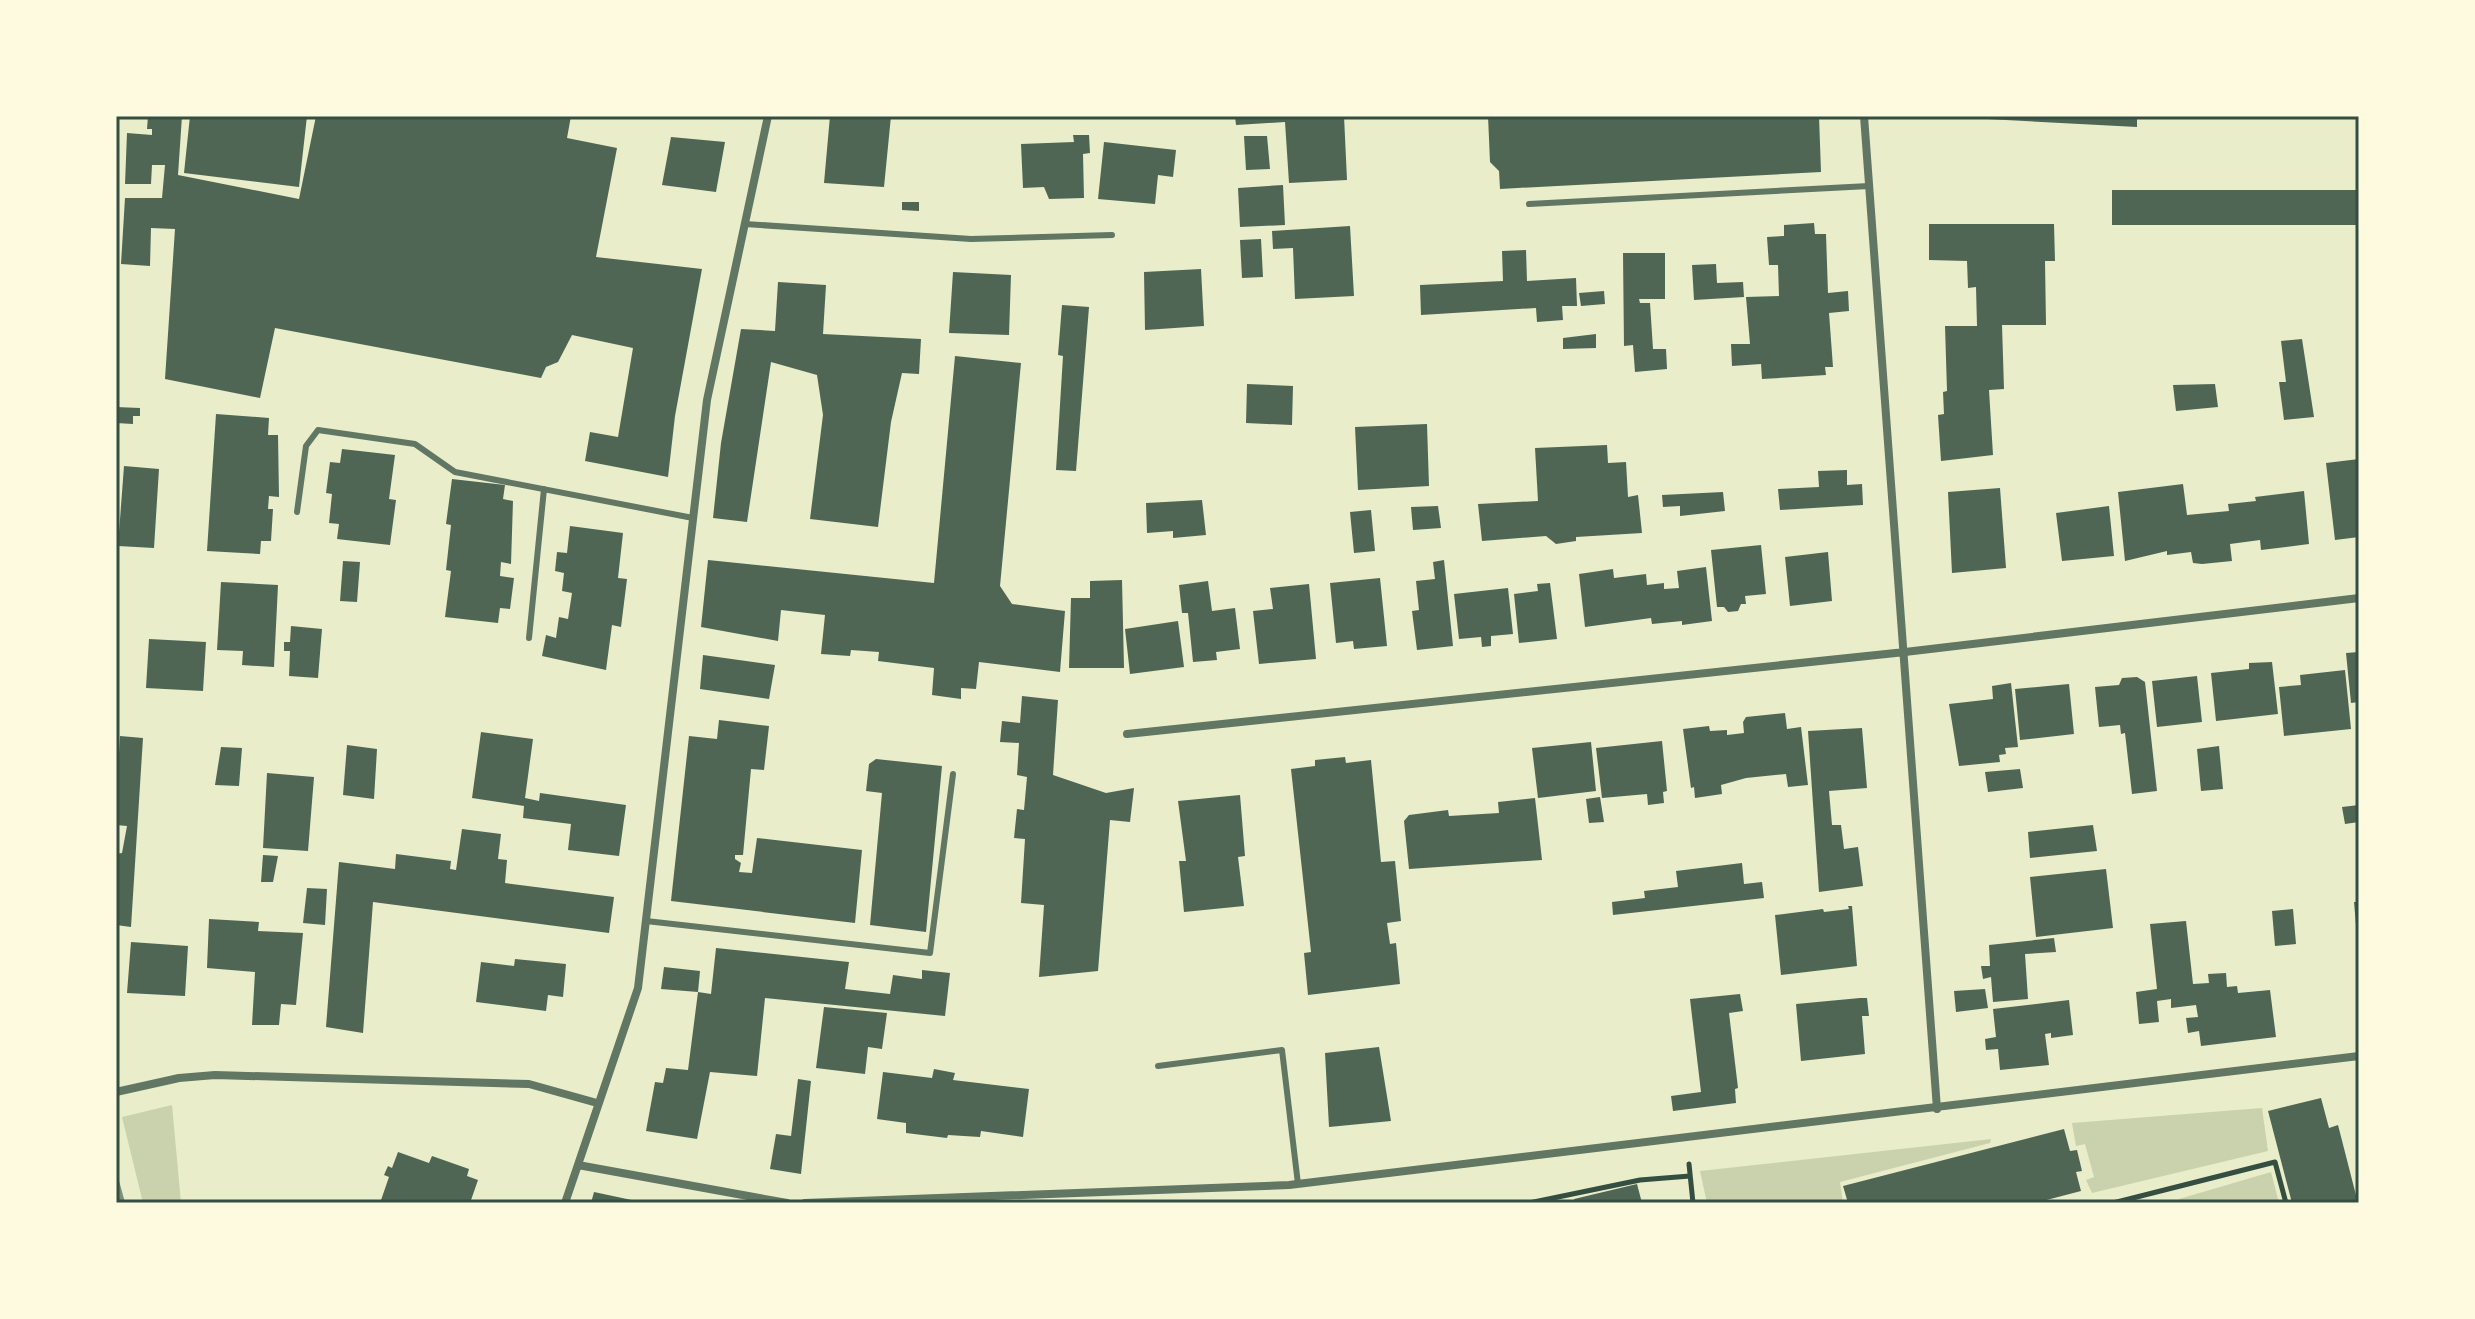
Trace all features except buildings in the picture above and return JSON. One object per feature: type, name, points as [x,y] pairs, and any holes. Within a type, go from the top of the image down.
[{"type":"street","points":[[565,1203],[638,988],[707,400],[768,116]]},
{"type":"street","points":[[1864,116],[1937,1109]]},
{"type":"street","points":[[1127,734],[1905,652],[2359,598]]},
{"type":"street","points":[[805,1203],[975,1201],[1298,1184],[2359,1056]]},
{"type":"street","points":[[116,1092],[179,1078],[215,1075],[529,1084],[597,1103]]},
{"type":"street","points":[[578,1165],[787,1203]]},
{"type":"lane","points":[[1529,204],[1869,186]]},
{"type":"lane","points":[[745,224],[971,239],[1112,235]]},
{"type":"lane","points":[[297,512],[306,446],[318,430],[415,444],[455,472],[693,518]]},
{"type":"lane","points":[[529,638],[544,489]]},
{"type":"lane","points":[[646,921],[930,953],[953,774]]},
{"type":"lane","points":[[1158,1066],[1282,1050],[1298,1184]]},
{"type":"path","points":[[2113,1203],[2275,1162],[2286,1203]]},
{"type":"path","points":[[1689,1164],[1693,1203]]},
{"type":"path","points":[[1529,1203],[1640,1180],[1690,1176]]},
{"type":"green space","points":[[172,1105],[181,1203],[143,1203],[122,1117]]},
{"type":"green space","points":[[2262,1108],[2268,1151],[2092,1193],[2086,1180],[2094,1177],[2085,1144],[2076,1146],[2072,1123]]},
{"type":"green space","points":[[1991,1139],[1990,1143],[1840,1182],[1843,1203],[1707,1203],[1700,1171]]},
{"type":"green space","points":[[2271,1172],[2279,1203],[2180,1203],[2179,1199]]},
{"type":"railway","points":[[116,1181],[122,1203]]}]
